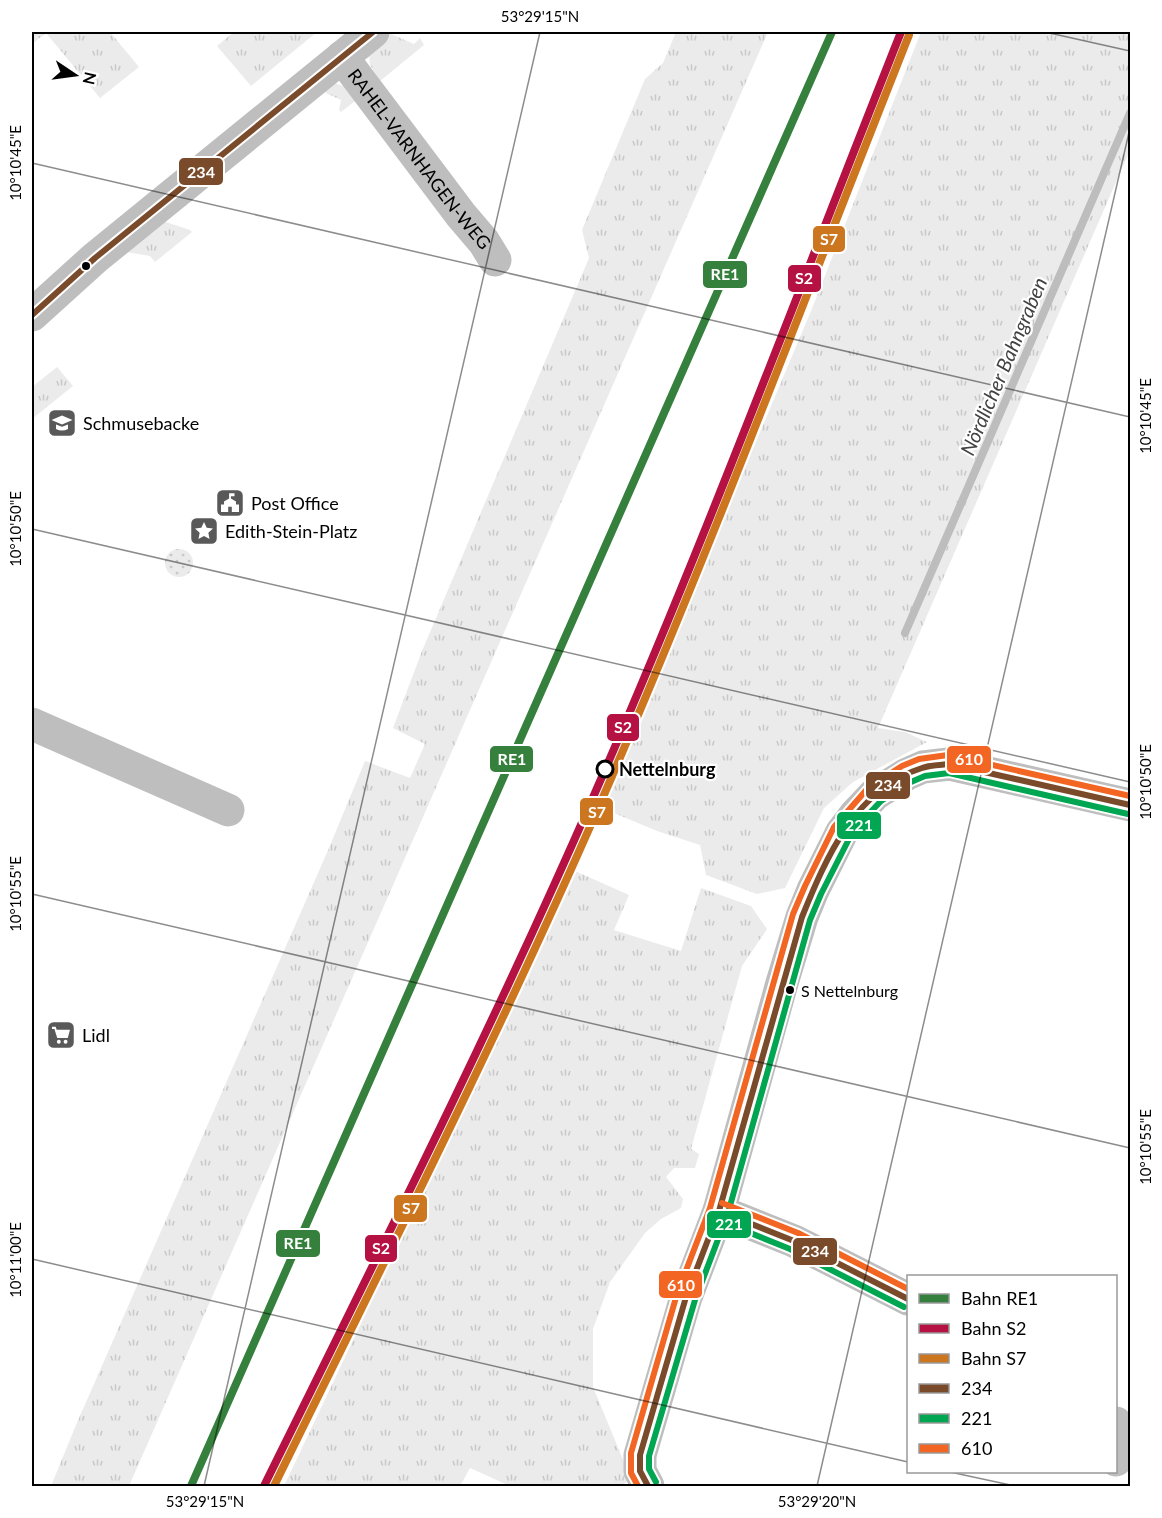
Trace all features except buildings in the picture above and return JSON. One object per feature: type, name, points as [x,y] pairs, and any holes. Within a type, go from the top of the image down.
[{"type":"street","name":"RAHEL-VARNHAGEN-WEG","points":[[32,315],[95,258],[373,32]]},
{"type":"street","name":"RAHEL-VARNHAGEN-WEG","points":[[342,57],[461,215],[484,242],[495,260]]},
{"type":"street","points":[[32,724],[228,810]]},
{"type":"street","points":[[648,1486],[640,1471],[640,1455],[686,1297],[719,1211],[751,1089],[802,917],[828,856],[842,832],[855,814],[875,794],[923,767],[949,764],[1131,805]]},
{"type":"street","points":[[719,1211],[794,1241],[907,1298]]},
{"type":"street","points":[[1117,1430],[1119,1443],[1117,1454]]},
{"type":"green space","points":[[32,32],[110,32],[139,67],[100,98],[46,33],[32,44]]},
{"type":"green space","points":[[234,32],[317,32],[251,86],[217,46]]},
{"type":"green space","points":[[676,32],[768,32],[129,1486],[51,1486],[365,761],[410,778],[425,744],[393,728],[422,651],[589,258],[582,230],[645,79],[663,63]]},
{"type":"green space","points":[[921,32],[1130,32],[1130,150],[878,728],[905,732],[927,742],[853,782],[824,808],[785,888],[757,894],[706,875],[700,845],[657,831],[602,808],[811,311]]},
{"type":"green space","points":[[391,34],[414,44],[420,38],[424,45],[380,81],[370,65],[369,53],[378,42]]},
{"type":"green space","points":[[334,83],[350,88],[359,98],[341,112],[339,110],[341,100],[326,93],[322,87]]},
{"type":"green space","points":[[163,221],[192,232],[155,262],[150,256],[126,252]]},
{"type":"green space","points":[[57,367],[73,386],[32,419],[32,387]]},
{"type":"green space","points":[[179,549],[189,553],[193,563],[189,573],[179,577],[169,573],[165,563],[169,553]]},
{"type":"green space","points":[[575,871],[629,895],[614,930],[681,951],[701,888],[751,906],[767,929],[742,966],[691,1149],[699,1154],[695,1168],[674,1168],[666,1177],[683,1199],[681,1208],[661,1219],[645,1233],[610,1282],[593,1329],[593,1387],[631,1479],[621,1486],[510,1486],[470,1468],[460,1486],[284,1486]]},
{"type":"waterway","name":"Nördlicher Bahngraben","points":[[905,633],[1130,113]]},
{"type":"rail line","name":"RE1","points":[[191,1486],[832,32]]},
{"type":"rail line","name":"S2","points":[[264,1486],[473,1060],[591,802],[711,515],[901,32]]},
{"type":"rail line","name":"S7","points":[[274,1486],[482,1062],[600,804],[719,517],[909,35]]},
{"type":"transit line","name":"234","points":[[32,315],[95,258],[373,32]]},
{"type":"transit line","name":"610","points":[[638,1486],[631,1473],[631,1453],[677,1294],[710,1208],[793,914],[834,827],[868,788],[902,766],[919,759],[948,755],[1130,796]]},
{"type":"transit line","name":"234","points":[[648,1486],[640,1471],[640,1455],[686,1297],[719,1211],[802,917],[821,872],[846,828],[878,792],[899,778],[925,767],[949,764],[1130,805]]},
{"type":"transit line","name":"221","points":[[656,1482],[649,1469],[649,1456],[695,1300],[728,1213],[810,920],[850,837],[881,801],[925,776],[949,773],[1128,814]]},
{"type":"transit line","name":"610","points":[[722,1203],[798,1233],[907,1288]]},
{"type":"transit line","name":"234","points":[[719,1211],[794,1241],[907,1298]]},
{"type":"transit line","name":"221","points":[[716,1219],[790,1249],[904,1307]]},
{"type":"place","name":"Schmusebacke","points":[[62,423]]},
{"type":"place","name":"Post Office","points":[[230,503]]},
{"type":"place","name":"Edith-Stein-Platz","points":[[204,531]]},
{"type":"place","name":"Nettelnburg","points":[[605,769]]},
{"type":"place","name":"S Nettelnburg","points":[[790,990]]},
{"type":"place","name":"Lidl","points":[[61,1035]]}]
